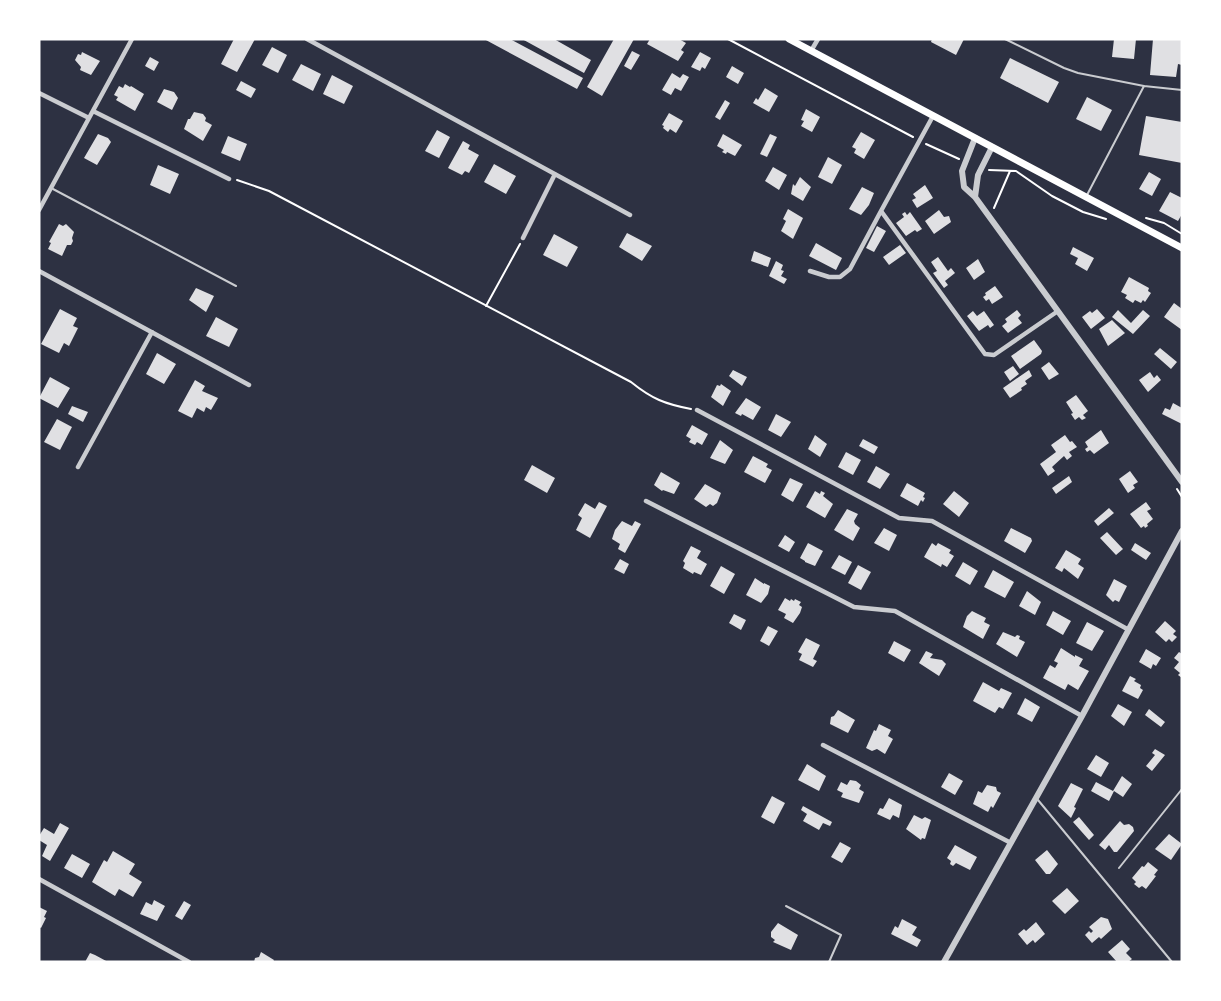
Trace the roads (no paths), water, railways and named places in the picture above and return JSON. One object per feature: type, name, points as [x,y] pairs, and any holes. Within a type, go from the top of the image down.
[{"type":"main road","points":[[789,39],[1182,248]]},
{"type":"street","points":[[39,210],[132,39]]},
{"type":"street","points":[[307,39],[630,215]]},
{"type":"street","points":[[811,51],[818,39]]},
{"type":"street","points":[[39,93],[89,118]]},
{"type":"street","points":[[93,111],[229,179]]},
{"type":"street","points":[[810,271],[829,277],[840,277],[850,269],[933,116]]},
{"type":"street","points":[[975,138],[962,171],[964,187],[975,197],[1182,482]]},
{"type":"street","points":[[975,197],[981,167],[992,147]]},
{"type":"street","points":[[523,238],[555,174]]},
{"type":"street","points":[[881,211],[985,354],[994,355],[1058,311]]},
{"type":"street","points":[[39,271],[249,385]]},
{"type":"street","points":[[78,466],[152,332]]},
{"type":"street","points":[[697,410],[899,518],[932,521],[1129,630]]},
{"type":"street","points":[[646,501],[854,607],[895,611],[1082,716]]},
{"type":"street","points":[[944,962],[1082,716],[1182,531]]},
{"type":"street","points":[[823,745],[1011,843]]},
{"type":"street","points":[[39,879],[189,962]]},
{"type":"lane","points":[[1005,39],[1064,68],[1143,86],[1182,90]]},
{"type":"lane","points":[[1087,197],[1143,86]]},
{"type":"lane","points":[[51,188],[236,286]]},
{"type":"lane","points":[[1119,868],[1182,789]]},
{"type":"lane","points":[[1036,798],[1172,962]]},
{"type":"lane","points":[[786,906],[842,935],[829,962]]}]
